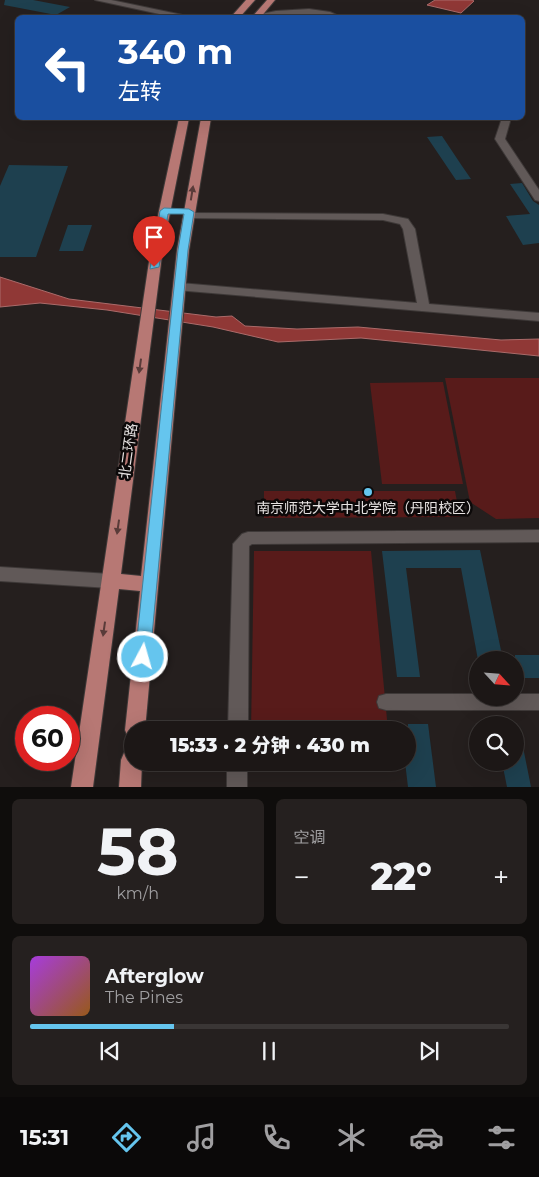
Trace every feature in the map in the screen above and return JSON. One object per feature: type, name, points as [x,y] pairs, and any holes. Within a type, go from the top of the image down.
[{"type":"main road","points":[[237,15],[251,0]]},
{"type":"main road","points":[[257,15],[271,0]]},
{"type":"main road","name":"北二环路","points":[[82,787],[148,312],[164,211],[184,120]]},
{"type":"main road","points":[[137,721],[180,287],[189,214],[206,120]]},
{"type":"main road","points":[[164,211],[189,214]]},
{"type":"main road","points":[[110,581],[150,584]]},
{"type":"main road","points":[[130,787],[131,771]]},
{"type":"street","points":[[100,0],[178,15]]},
{"type":"street","points":[[280,15],[306,13],[333,15]]},
{"type":"street","points":[[505,120],[500,139],[539,198]]},
{"type":"street","points":[[189,214],[383,217],[404,221],[409,229],[424,308]]},
{"type":"street","points":[[180,287],[539,317]]},
{"type":"street","points":[[238,721],[241,544],[248,538],[539,536]]},
{"type":"street","points":[[0,574],[110,581]]},
{"type":"street","points":[[386,702],[539,702]]},
{"type":"street","points":[[237,771],[237,787]]},
{"type":"shaded area","points":[[435,0],[474,1],[461,13],[427,5]]},
{"type":"shaded area","points":[[0,277],[69,299],[216,317],[232,316],[245,326],[297,329],[358,327],[501,340],[539,339],[539,356],[361,338],[278,342],[213,327],[107,310],[40,303],[0,307]]},
{"type":"shaded area","points":[[445,378],[539,378],[539,518],[496,519],[470,502]]},
{"type":"shaded area","points":[[443,382],[463,484],[382,484],[370,383]]},
{"type":"shaded area","points":[[264,491],[455,491],[460,517],[264,518]]},
{"type":"shaded area","points":[[254,551],[371,551],[387,721],[251,721]]},
{"type":"building","points":[[5,0],[33,0],[70,7],[56,15],[4,5]]},
{"type":"building","points":[[442,136],[471,179],[456,180],[427,137]]},
{"type":"building","points":[[9,165],[68,166],[36,257],[0,257],[0,186]]},
{"type":"building","points":[[522,183],[533,201],[539,205],[539,243],[523,245],[506,216],[530,214],[510,184]]},
{"type":"building","points":[[68,225],[92,225],[83,251],[59,251]]},
{"type":"building","points":[[480,550],[501,651],[476,651],[461,568],[406,568],[420,677],[397,677],[382,551]]},
{"type":"building","points":[[524,655],[539,655],[539,678],[524,678]]},
{"type":"building","points":[[416,724],[428,724],[436,787],[408,787],[406,771],[416,771]]},
{"type":"building","points":[[524,752],[531,787],[507,787],[504,771],[524,771]]},
{"type":"place","name":"南京师范大学中北学院（丹阳校区）","points":[[368,492]]},
{"type":"route","points":[[143,657],[183,250],[189,212],[164,211],[154,267]]}]
